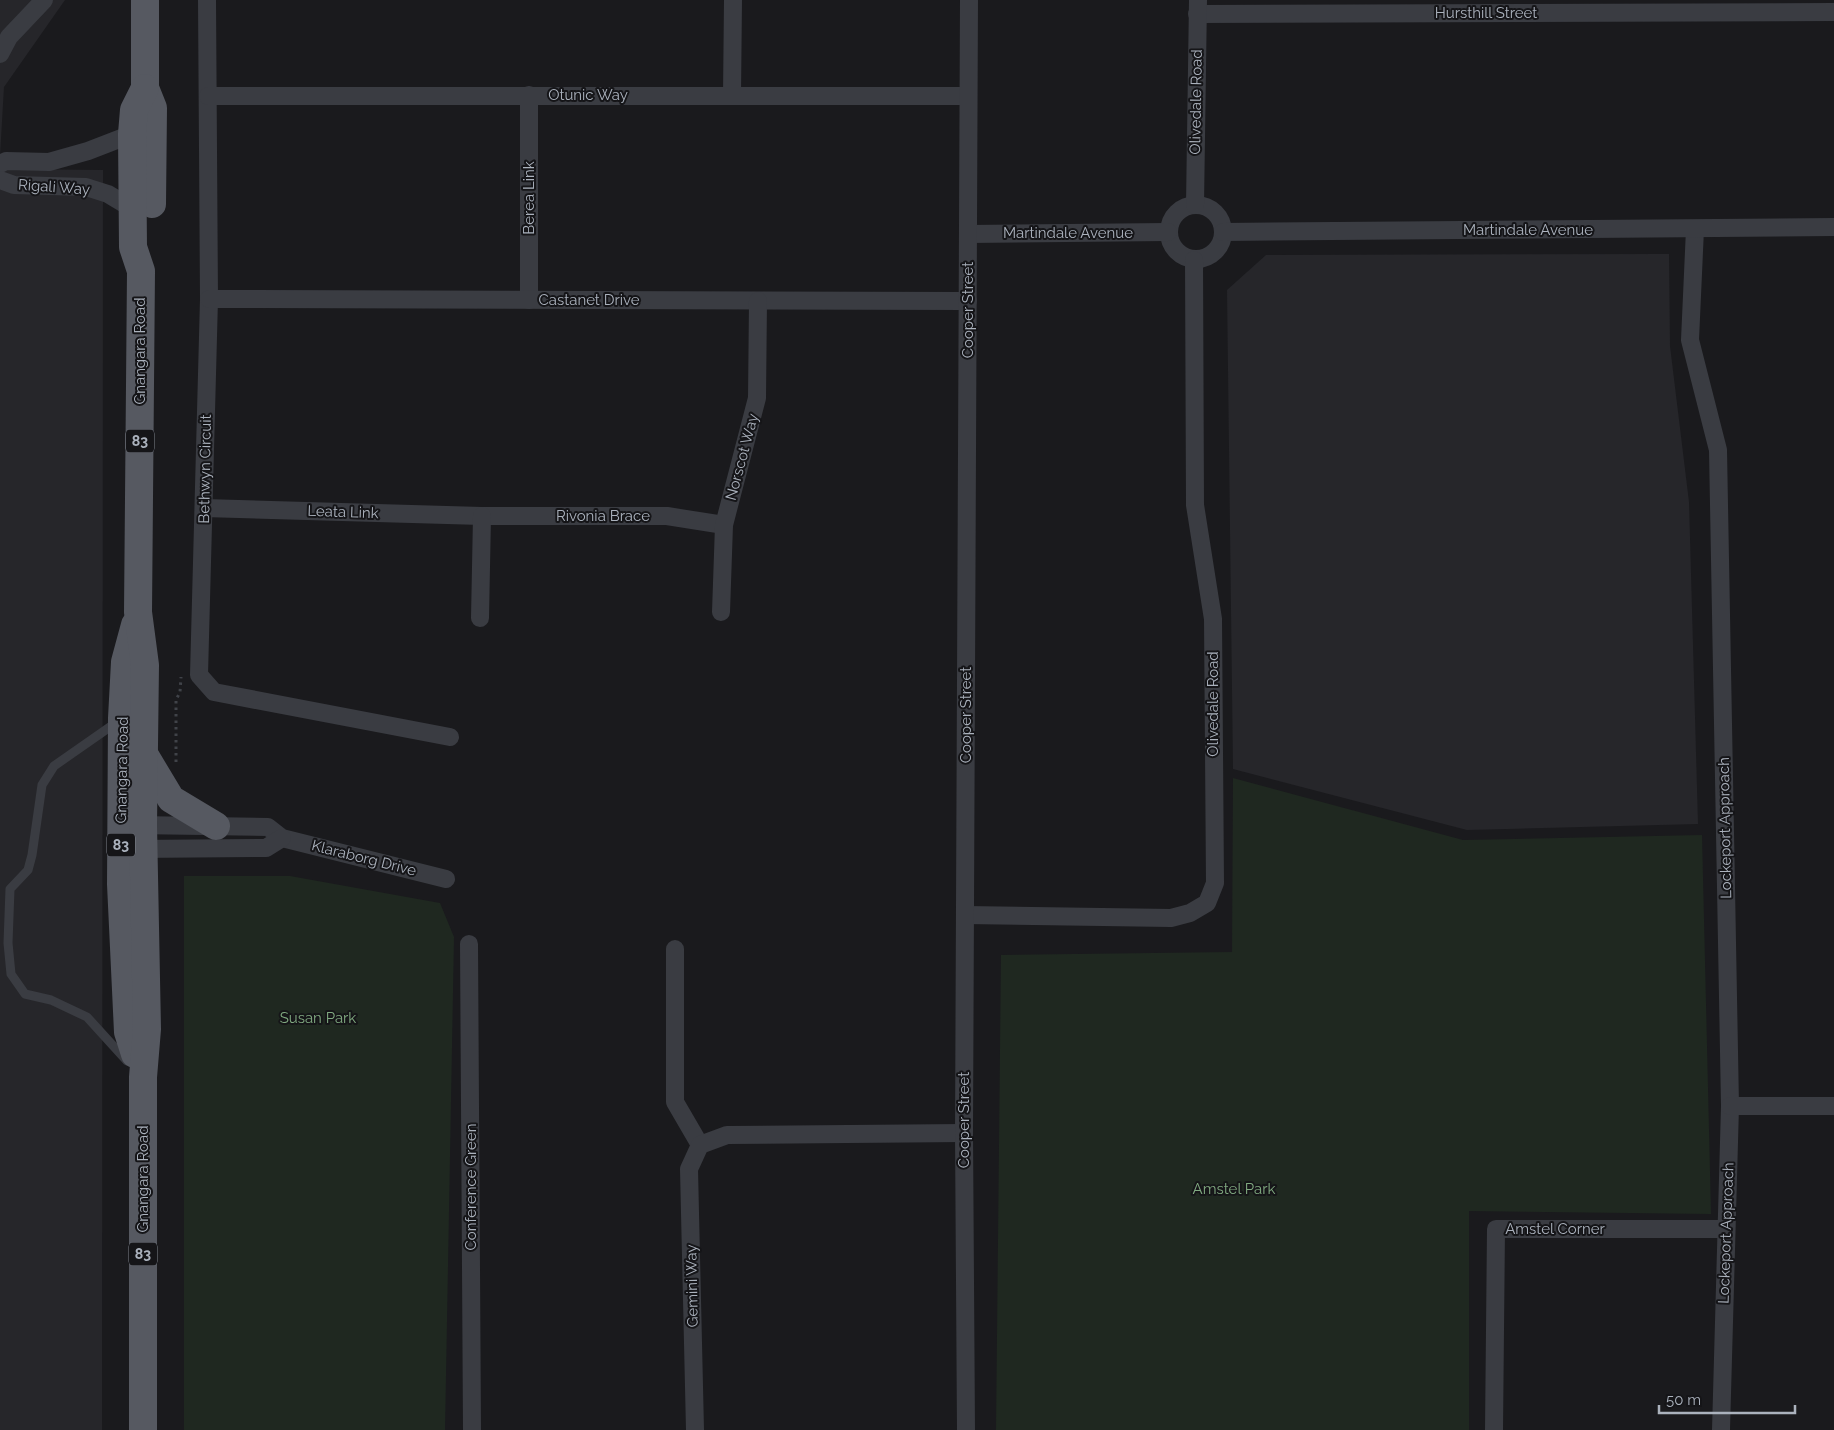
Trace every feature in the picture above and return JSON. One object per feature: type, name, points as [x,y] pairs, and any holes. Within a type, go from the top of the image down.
[{"type":"main road","name":"Gnangara Road","points":[[141,271],[152,245],[153,108],[145,88],[145,0]]},
{"type":"main road","name":"Gnangara Road","points":[[132,837],[144,754],[145,665],[138,612],[141,271],[133,247],[132,134],[134,110],[145,88]]},
{"type":"main road","name":"Gnangara Road","points":[[138,612],[125,662],[122,718],[147,1029],[143,1077],[143,1430]]},
{"type":"main road","points":[[144,754],[171,799],[216,826]]},
{"type":"street","points":[[0,54],[9,37],[44,0]]},
{"type":"street","name":"Bethwyn Circuit","points":[[207,0],[209,298],[199,675],[214,692],[450,737]]},
{"type":"street","points":[[732,95],[733,0]]},
{"type":"street","name":"Cooper Street","points":[[966,1430],[964,1132],[969,0]]},
{"type":"street","name":"Hursthill Street","points":[[1198,7],[1834,12]]},
{"type":"street","name":"Olivedale Road","points":[[1195,205],[1198,7]]},
{"type":"street","name":"Otunic Way","points":[[208,96],[968,96]]},
{"type":"street","name":"Berea Link","points":[[529,96],[529,300]]},
{"type":"street","name":"Rigali Way","points":[[0,164],[6,161],[49,162],[88,151],[132,134]]},
{"type":"street","name":"Rigali Way","points":[[0,180],[14,185],[86,187],[108,194],[133,209]]},
{"type":"street","points":[[1195,205],[1204,206],[1213,211],[1219,218],[1223,232],[1217,250],[1210,256],[1194,260],[1184,258],[1176,252],[1171,244],[1168,232],[1170,222],[1175,214],[1182,208],[1195,205]]},
{"type":"street","name":"Martindale Avenue","points":[[1223,232],[1834,227]]},
{"type":"street","name":"Lockeport Approach","points":[[1695,229],[1690,340],[1718,450],[1730,1106],[1721,1430]]},
{"type":"street","name":"Martindale Avenue","points":[[968,234],[1168,232]]},
{"type":"street","name":"Olivedale Road","points":[[965,915],[1171,918],[1190,913],[1206,903],[1215,883],[1213,619],[1195,506],[1194,260]]},
{"type":"street","name":"Castanet Drive","points":[[209,298],[968,301]]},
{"type":"street","name":"Norscot Way","points":[[721,612],[724,525],[757,398],[758,301]]},
{"type":"street","name":"Leata Link","points":[[204,508],[482,516]]},
{"type":"street","points":[[480,618],[482,516]]},
{"type":"street","name":"Rivonia Brace","points":[[482,516],[667,516],[724,525]]},
{"type":"street","name":"Klaraborg Drive","points":[[132,837],[216,826],[268,827],[282,838],[446,879]]},
{"type":"street","points":[[132,837],[266,848],[282,838]]},
{"type":"street","name":"Conference Green","points":[[469,944],[472,1430]]},
{"type":"street","points":[[676,949],[676,1102],[700,1145],[727,1135],[964,1132]]},
{"type":"street","points":[[1730,1106],[1834,1106]]},
{"type":"street","name":"Gemini Way","points":[[695,1430],[689,1169],[700,1145]]},
{"type":"street","name":"Amstel Corner","points":[[1494,1430],[1496,1228],[1726,1228]]},
{"type":"lane","points":[[122,718],[54,766],[42,785],[32,855],[28,870],[10,889],[8,944],[11,974],[25,994],[50,1000],[87,1017],[143,1077]]},
{"type":"shaded area","points":[[0,0],[65,0],[4,87],[0,156]]},
{"type":"shaded area","points":[[0,169],[103,170],[102,1430],[0,1430]]},
{"type":"shaded area","points":[[1669,254],[1670,346],[1689,502],[1698,824],[1467,830],[1233,769],[1227,290],[1266,255]]},
{"type":"green space","name":"Amstel Park","points":[[1233,778],[1463,840],[1702,835],[1711,1214],[1469,1211],[1469,1430],[996,1430],[1001,955],[1232,952]]},
{"type":"green space","name":"Susan Park","points":[[184,876],[290,876],[440,903],[454,937],[445,1430],[184,1430]]}]
